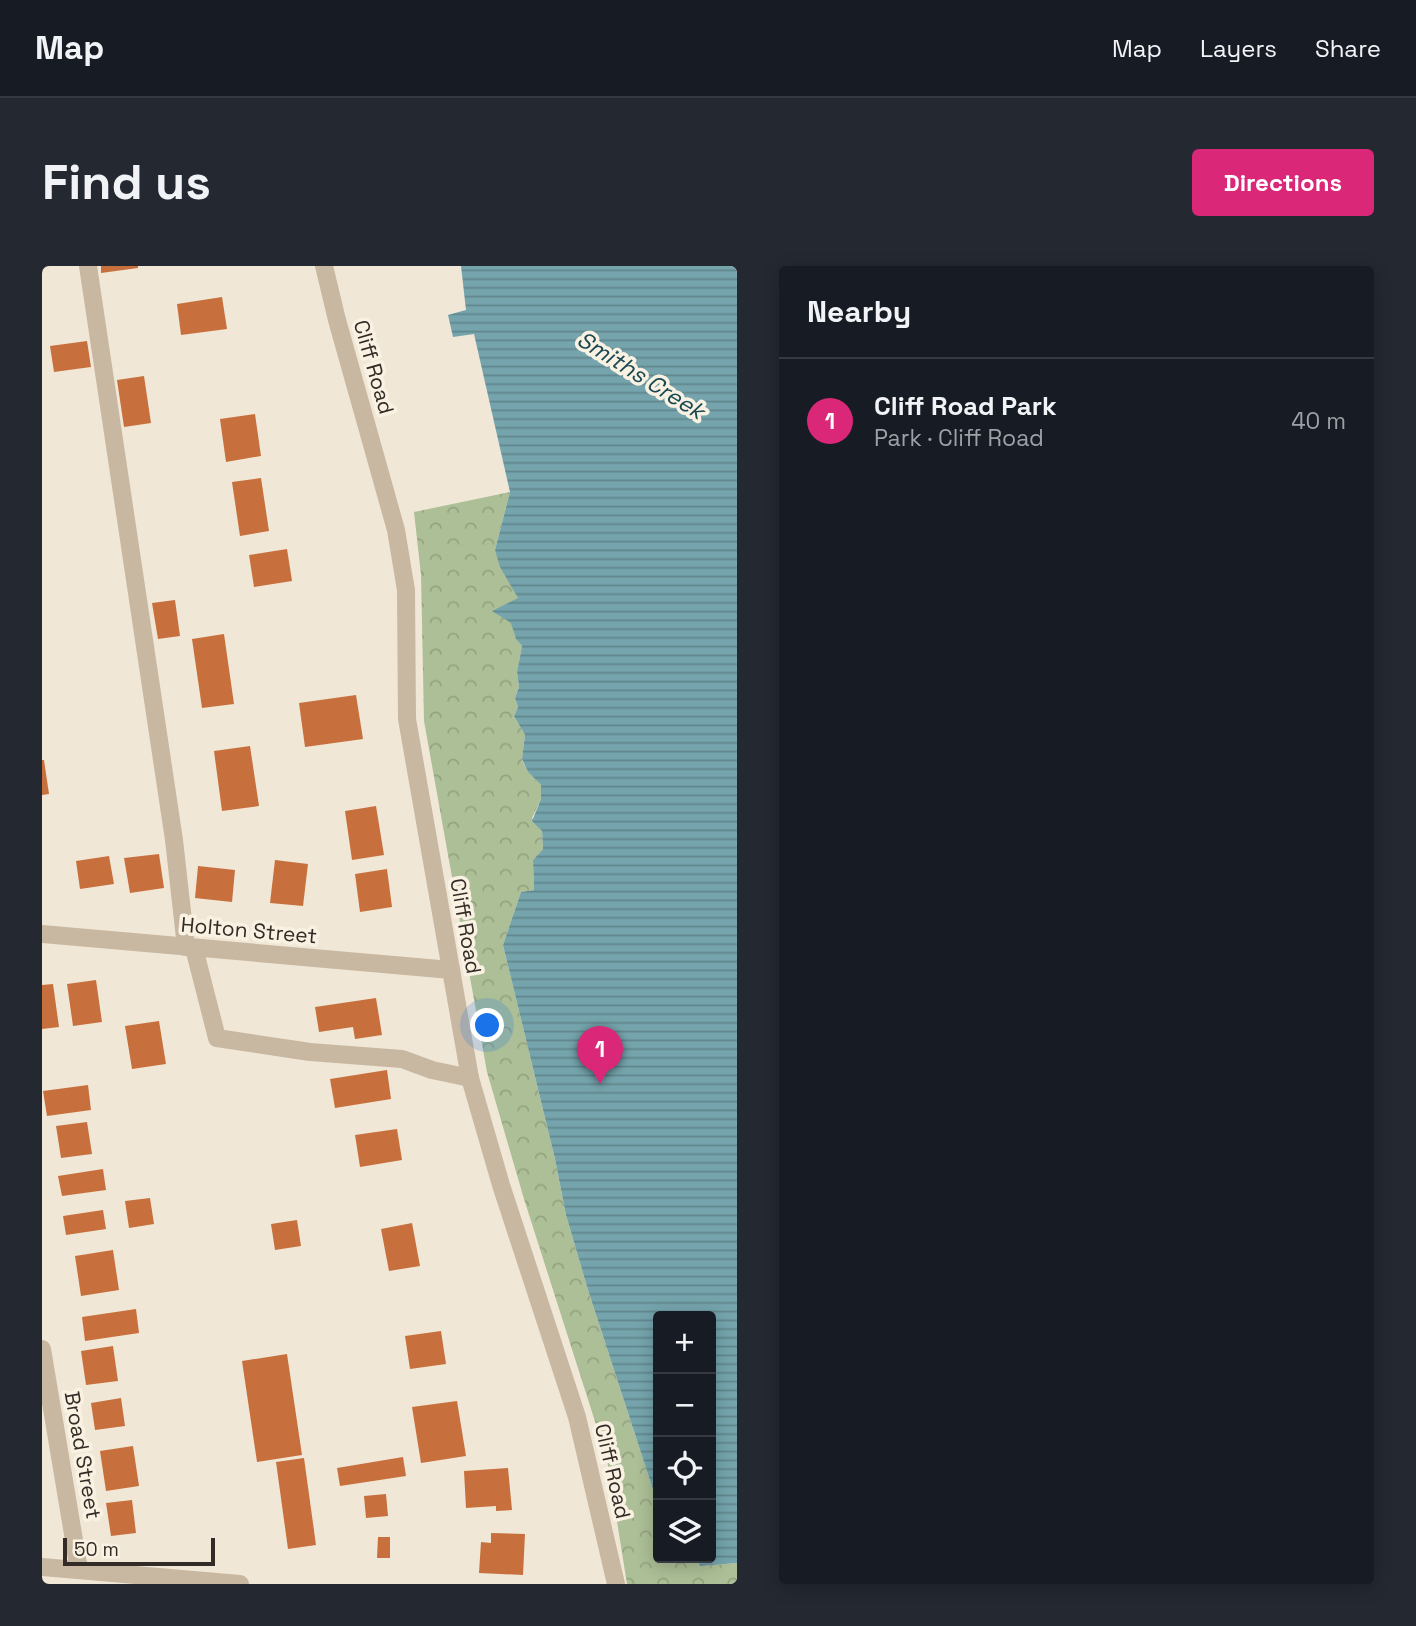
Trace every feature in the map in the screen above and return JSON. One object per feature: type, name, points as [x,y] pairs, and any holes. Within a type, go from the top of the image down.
[{"type":"street","points":[[88,266],[190,947],[217,1038],[310,1052],[402,1059],[432,1070],[470,1078]]},
{"type":"street","name":"Cliff Road","points":[[324,266],[340,333],[396,530],[406,590],[407,719],[470,1078],[501,1185],[577,1417],[616,1584]]},
{"type":"street","name":"Holton Street","points":[[42,934],[451,971]]},
{"type":"street","name":"Broad Street","points":[[42,1349],[79,1570]]},
{"type":"street","points":[[42,1567],[240,1584]]},
{"type":"green space","points":[[510,492],[495,550],[518,598],[513,629],[522,646],[517,672],[519,687],[515,698],[518,707],[514,716],[525,735],[522,760],[528,772],[541,785],[541,799],[532,818],[542,831],[543,849],[533,860],[534,890],[521,892],[503,945],[566,1215],[653,1490],[653,1563],[698,1563],[700,1566],[737,1563],[737,1584],[627,1584],[607,1459],[524,1199],[487,1072],[424,721],[421,575],[414,512]]},
{"type":"water","name":"Smiths Creek","points":[[461,266],[737,266],[737,1563],[700,1566],[698,1563],[716,1563],[716,1311],[653,1311],[653,1490],[566,1215],[503,945],[521,892],[534,890],[533,860],[543,849],[542,831],[532,821],[541,799],[541,785],[528,772],[522,759],[525,735],[514,716],[518,707],[515,698],[519,687],[517,672],[522,646],[516,639],[511,623],[492,611],[518,598],[500,567],[495,550],[510,492],[474,334],[453,337],[448,315],[466,310]]},
{"type":"building","points":[[101,266],[138,266],[138,268],[101,273]]},
{"type":"building","points":[[222,297],[227,329],[181,335],[177,304]]},
{"type":"building","points":[[87,341],[91,367],[54,372],[50,346]]},
{"type":"building","points":[[144,376],[151,423],[124,427],[117,380]]},
{"type":"building","points":[[255,414],[261,456],[226,462],[220,419]]},
{"type":"building","points":[[261,478],[269,531],[240,536],[232,482]]},
{"type":"building","points":[[287,549],[292,581],[254,587],[249,555]]},
{"type":"building","points":[[175,600],[180,636],[158,639],[152,603]]},
{"type":"building","points":[[224,634],[234,704],[202,708],[192,639]]},
{"type":"building","points":[[356,695],[363,739],[305,747],[299,703]]},
{"type":"building","points":[[250,746],[259,806],[222,811],[214,751]]},
{"type":"building","points":[[42,760],[49,794],[42,795]]},
{"type":"building","points":[[376,806],[384,855],[352,860],[345,811]]},
{"type":"building","points":[[159,854],[164,888],[130,893],[124,858]]},
{"type":"building","points":[[109,856],[114,884],[80,889],[76,861]]},
{"type":"building","points":[[275,860],[308,864],[303,906],[270,903]]},
{"type":"building","points":[[198,866],[235,870],[232,902],[195,898]]},
{"type":"building","points":[[387,869],[392,907],[360,912],[355,874]]},
{"type":"building","points":[[96,980],[102,1022],[73,1026],[67,984]]},
{"type":"building","points":[[53,984],[59,1027],[42,1029],[42,985]]},
{"type":"building","points":[[376,998],[382,1035],[355,1039],[353,1027],[319,1032],[315,1007]]},
{"type":"building","points":[[159,1021],[166,1064],[132,1069],[125,1026]]},
{"type":"building","points":[[387,1070],[391,1099],[335,1108],[330,1079]]},
{"type":"building","points":[[88,1085],[91,1110],[47,1116],[43,1091]]},
{"type":"building","points":[[87,1122],[92,1154],[61,1158],[56,1126]]},
{"type":"building","points":[[397,1129],[402,1160],[360,1167],[355,1135]]},
{"type":"building","points":[[103,1169],[106,1190],[62,1196],[58,1176]]},
{"type":"building","points":[[150,1198],[154,1224],[129,1228],[125,1201]]},
{"type":"building","points":[[103,1210],[106,1229],[66,1235],[63,1216]]},
{"type":"building","points":[[297,1220],[301,1246],[275,1250],[271,1224]]},
{"type":"building","points":[[412,1223],[420,1266],[389,1271],[381,1229]]},
{"type":"building","points":[[113,1250],[119,1290],[81,1296],[75,1256]]},
{"type":"building","points":[[136,1309],[139,1333],[85,1341],[82,1317]]},
{"type":"building","points":[[441,1331],[446,1364],[410,1369],[405,1336]]},
{"type":"building","points":[[113,1346],[118,1381],[86,1385],[81,1351]]},
{"type":"building","points":[[287,1354],[302,1455],[257,1462],[242,1361]]},
{"type":"building","points":[[121,1398],[125,1426],[95,1430],[91,1403]]},
{"type":"building","points":[[457,1401],[466,1456],[421,1463],[412,1407]]},
{"type":"building","points":[[133,1446],[139,1486],[106,1491],[100,1451]]},
{"type":"building","points":[[403,1457],[406,1476],[340,1486],[337,1468]]},
{"type":"building","points":[[304,1458],[316,1545],[288,1549],[276,1462]]},
{"type":"building","points":[[508,1468],[512,1510],[496,1511],[496,1506],[466,1508],[464,1471]]},
{"type":"building","points":[[386,1494],[388,1516],[366,1518],[364,1496]]},
{"type":"building","points":[[132,1500],[136,1533],[111,1536],[106,1503]]},
{"type":"building","points":[[491,1533],[525,1534],[523,1575],[479,1573],[481,1542],[491,1543]]},
{"type":"building","points":[[378,1537],[390,1537],[390,1558],[377,1558]]},
{"type":"place","name":"Cliff Road Park","points":[[600,1084]]}]
